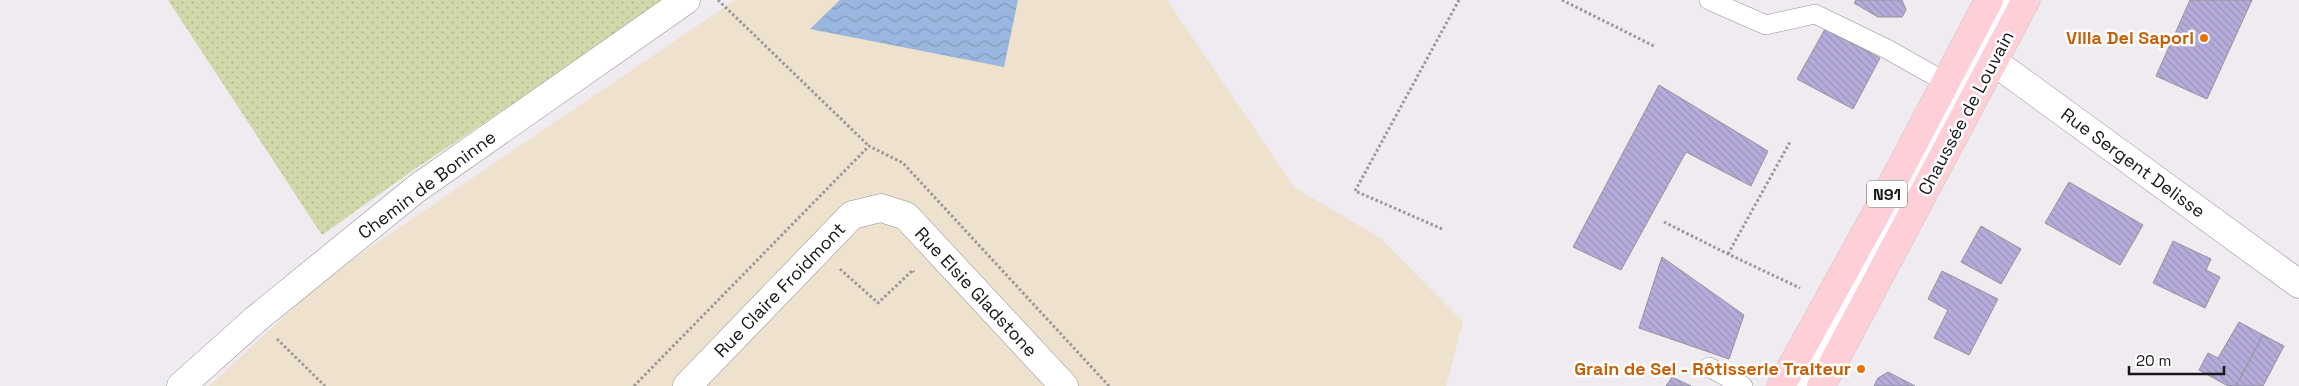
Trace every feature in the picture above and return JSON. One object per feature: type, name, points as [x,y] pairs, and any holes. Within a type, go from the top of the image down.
[{"type":"main road","name":"Chaussée de Louvain","points":[[1822,386],[1981,51],[1989,0]]},
{"type":"main road","name":"Chaussée de Louvain","points":[[1781,386],[1947,83],[1981,51],[2026,0]]},
{"type":"street","name":"Chemin de Boninne","points":[[181,386],[256,319],[416,189],[686,0]]},
{"type":"street","name":"Rue Sergent Delisse","points":[[1981,51],[2299,284]]},
{"type":"street","name":"Rue Claire Froidmont","points":[[687,386],[852,215],[881,208]]},
{"type":"street","name":"Rue Elsie Gladstone","points":[[881,208],[906,216],[1064,386]]},
{"type":"lane","points":[[1708,0],[1766,25],[1815,14],[1887,49],[1947,83]]},
{"type":"lane","name":"Chaussée de Louvain","points":[[1799,386],[2008,0]]},
{"type":"lane","points":[[1708,367],[1743,386]]},
{"type":"path","points":[[718,0],[869,146],[903,163],[1109,386]]},
{"type":"path","points":[[1442,229],[1355,191],[1459,0]]},
{"type":"path","points":[[1562,0],[1654,46]]},
{"type":"path","points":[[1728,254],[1790,142]]},
{"type":"path","points":[[634,386],[869,146]]},
{"type":"path","points":[[1664,222],[1828,300]]},
{"type":"path","points":[[832,275],[839,268],[878,303],[913,270],[920,277]]},
{"type":"path","points":[[256,319],[325,386]]},
{"type":"shaded area","points":[[735,0],[1167,0],[1294,187],[1380,238],[1463,322],[1446,386],[209,386],[328,276]]},
{"type":"green space","points":[[168,0],[668,0],[412,171],[322,235]]},
{"type":"water","points":[[840,0],[1018,0],[1004,67],[810,29]]},
{"type":"building","points":[[1856,0],[1902,0],[1906,10],[1902,17],[1878,17],[1854,3]]},
{"type":"building","name":"Villa Dei Sapori","points":[[2190,0],[2252,0],[2207,99],[2156,76]]},
{"type":"building","points":[[1825,29],[1880,58],[1853,109],[1797,79]]},
{"type":"building","points":[[1659,85],[1768,151],[1751,186],[1686,152],[1621,270],[1573,247]]},
{"type":"building","points":[[2069,182],[2143,225],[2120,265],[2045,223]]},
{"type":"building","points":[[1981,226],[2021,249],[2001,284],[1961,262]]},
{"type":"building","points":[[2173,241],[2211,259],[2206,270],[2220,277],[2205,308],[2153,283]]},
{"type":"building","points":[[1662,257],[1744,315],[1729,359],[1639,328]]},
{"type":"building","points":[[1942,271],[1998,299],[1969,355],[1934,338],[1948,310],[1928,299]]},
{"type":"building","points":[[2239,322],[2263,335],[2236,386],[2228,386],[2199,370],[2208,353],[2218,358]]},
{"type":"building","points":[[2263,335],[2284,346],[2263,386],[2236,386]]},
{"type":"building","points":[[1888,372],[1915,386],[1874,386],[1878,378]]},
{"type":"building","points":[[1672,377],[1691,386],[1666,386]]},
{"type":"place","name":"Villa Dei Sapori","points":[[2204,38]]},
{"type":"place","name":"Grain de Sel - Rôtisserie Traiteur","points":[[1861,369]]}]
